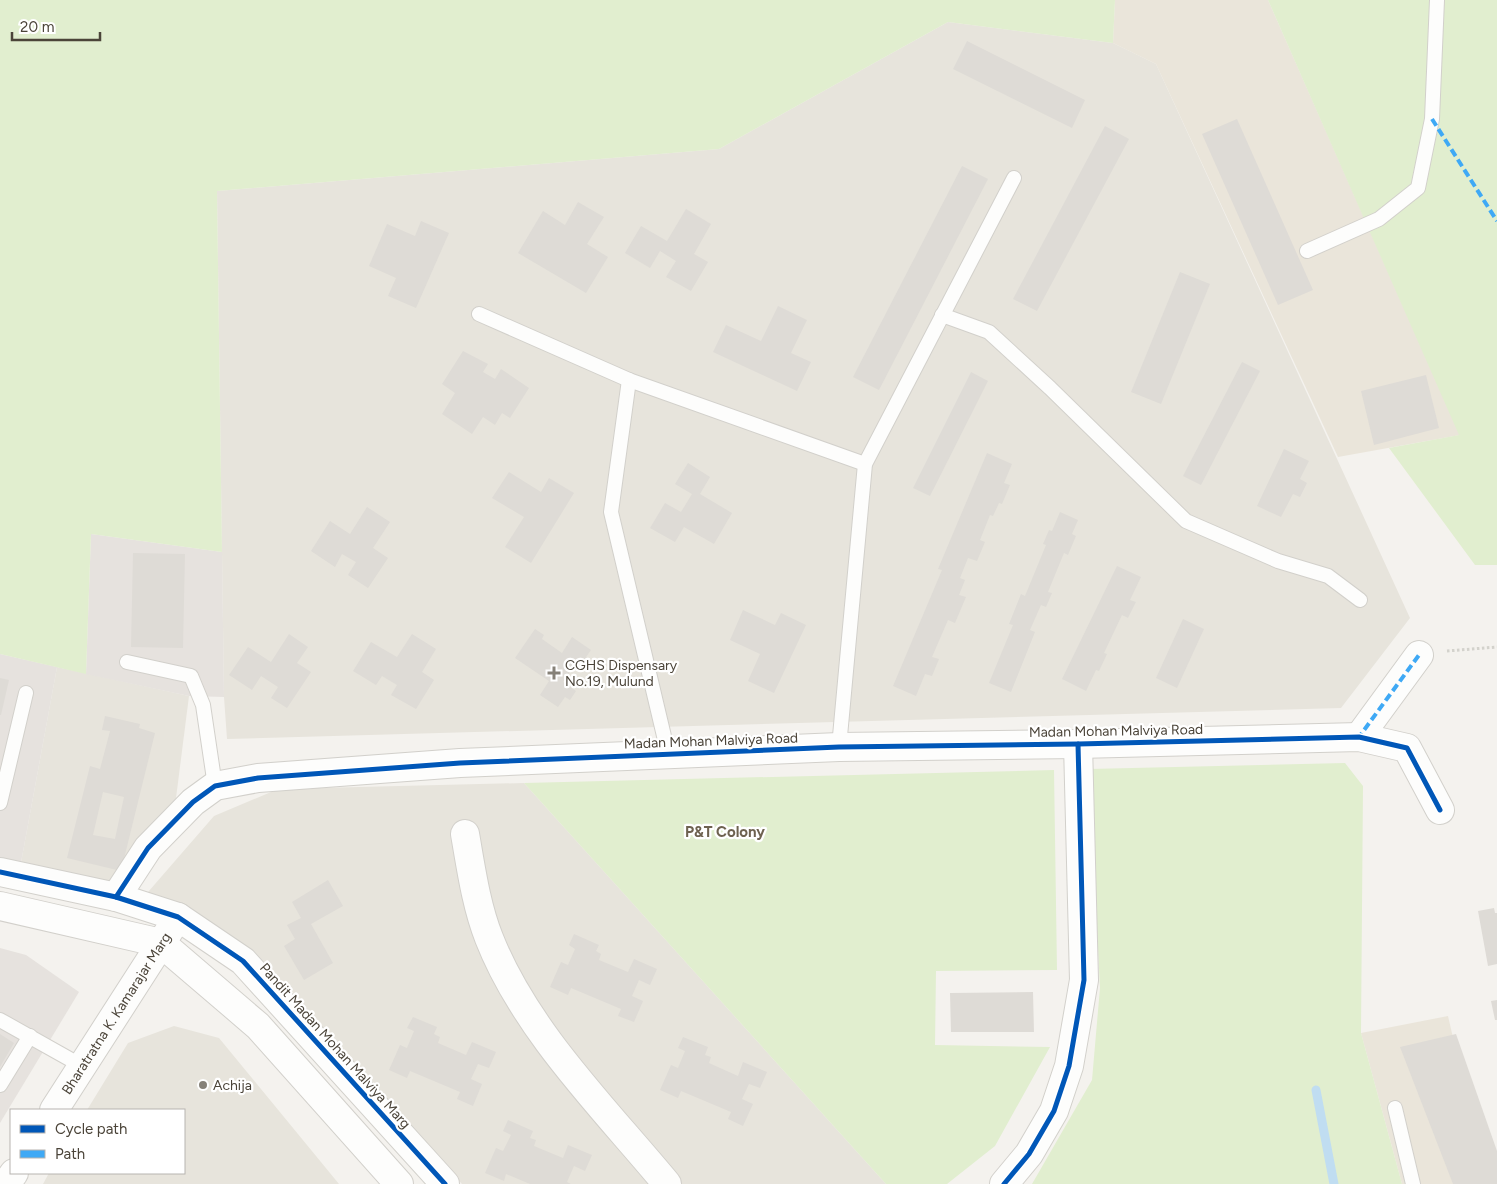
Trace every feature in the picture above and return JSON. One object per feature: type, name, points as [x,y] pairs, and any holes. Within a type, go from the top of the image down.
[{"type":"street","points":[[1359,737],[1419,655]]},
{"type":"street","name":"Madan Mohan Malviya Road","points":[[116,897],[148,848],[193,802],[215,786],[258,778],[460,763],[839,747],[1078,744],[1359,737],[1407,748],[1440,810]]},
{"type":"street","points":[[1004,1184],[1029,1154],[1054,1111],[1069,1066],[1084,980],[1078,744]]},
{"type":"street","points":[[465,834],[475,889],[489,937],[512,987],[551,1045],[667,1184]]},
{"type":"street","name":"Pandit Madan Mohan Malviya Marg","points":[[0,872],[116,897],[178,917],[243,961],[445,1184]]},
{"type":"street","points":[[0,906],[160,943],[258,1026],[399,1184]]},
{"type":"street","name":"Bharatratna K. Kamarajar Marg","points":[[55,1109],[178,917]]},
{"type":"lane","points":[[1307,251],[1379,219],[1418,188],[1432,119],[1437,0]]},
{"type":"lane","points":[[839,747],[865,464],[1014,178]]},
{"type":"lane","points":[[479,314],[629,380],[865,464]]},
{"type":"lane","points":[[942,315],[989,332],[1050,388],[1186,521],[1278,561],[1328,576],[1360,600]]},
{"type":"lane","points":[[629,380],[611,512],[668,753]]},
{"type":"lane","points":[[128,662],[191,676],[203,705],[215,786]]},
{"type":"lane","points":[[0,803],[26,693]]},
{"type":"lane","points":[[0,1020],[82,1066]]},
{"type":"lane","points":[[0,1085],[30,1036]]},
{"type":"lane","points":[[1395,1108],[1412,1184]]},
{"type":"path","points":[[1419,655],[1497,647]]},
{"type":"shaded area","points":[[1115,0],[1268,0],[1460,435],[1338,457],[1156,64],[1113,43]]},
{"type":"shaded area","points":[[948,22],[1113,43],[1156,64],[1410,618],[1341,708],[227,739],[224,697],[217,191],[719,149]]},
{"type":"shaded area","points":[[91,534],[222,552],[224,697],[189,696],[86,674]]},
{"type":"shaded area","points":[[0,654],[57,667],[20,868],[0,863]]},
{"type":"shaded area","points":[[57,667],[189,696],[175,806],[102,889],[20,868]]},
{"type":"shaded area","points":[[524,783],[886,1184],[462,1184],[246,950],[142,899],[214,816],[278,789]]},
{"type":"shaded area","points":[[0,948],[26,955],[79,992],[0,1123]]},
{"type":"shaded area","points":[[1448,1016],[1481,1159],[1494,1184],[1402,1184],[1361,1033]]},
{"type":"shaded area","points":[[174,1026],[219,1038],[339,1184],[43,1184],[48,1174],[185,1174],[185,1109],[88,1109],[128,1043]]},
{"type":"green space","points":[[0,0],[1115,0],[1113,43],[948,22],[719,149],[217,191],[222,552],[91,534],[86,674],[0,654]]},
{"type":"green space","points":[[1268,0],[1497,0],[1497,565],[1475,565],[1389,448],[1459,435]]},
{"type":"green space","points":[[1345,763],[1363,786],[1361,1033],[1402,1184],[1032,1184],[1092,1080],[1100,988],[1089,769]]},
{"type":"green space","points":[[1054,770],[1057,970],[936,971],[935,1045],[1050,1047],[995,1146],[947,1184],[886,1184],[524,783]]},
{"type":"building","points":[[967,41],[1085,100],[1072,128],[953,69]]},
{"type":"building","points":[[1237,119],[1313,290],[1278,305],[1202,134]]},
{"type":"building","points":[[1105,126],[1129,139],[1037,311],[1013,299]]},
{"type":"building","points":[[962,166],[988,179],[879,390],[853,377]]},
{"type":"building","points":[[578,202],[604,217],[587,244],[608,257],[586,293],[518,253],[543,211],[565,225]]},
{"type":"building","points":[[686,209],[711,224],[694,254],[708,262],[691,291],[666,277],[676,261],[660,251],[650,268],[625,253],[641,226],[667,241]]},
{"type":"building","points":[[421,221],[449,233],[416,308],[388,296],[396,278],[369,266],[387,224],[415,236]]},
{"type":"building","points":[[1180,272],[1210,284],[1161,404],[1131,392]]},
{"type":"building","points":[[778,306],[807,320],[791,353],[811,362],[797,391],[713,352],[726,325],[761,341]]},
{"type":"building","points":[[463,351],[488,364],[483,372],[495,379],[501,369],[529,388],[510,418],[502,413],[495,425],[483,417],[472,434],[442,414],[455,393],[442,384]]},
{"type":"building","points":[[1242,362],[1260,371],[1201,485],[1183,476]]},
{"type":"building","points":[[971,372],[988,381],[930,496],[913,488]]},
{"type":"building","points":[[1426,375],[1439,428],[1374,445],[1361,391]]},
{"type":"building","points":[[1284,449],[1309,461],[1300,479],[1307,483],[1300,497],[1293,494],[1281,517],[1257,506]]},
{"type":"building","points":[[987,453],[1012,464],[1004,483],[1010,485],[1002,504],[999,503],[993,516],[990,515],[980,540],[985,542],[977,561],[968,558],[960,578],[965,580],[959,595],[966,597],[955,623],[948,620],[932,657],[939,659],[932,676],[925,674],[916,696],[893,686],[942,570],[938,569]]},
{"type":"building","points":[[688,463],[710,477],[700,494],[732,513],[714,544],[684,527],[675,542],[650,528],[665,503],[681,512],[692,494],[675,484]]},
{"type":"building","points":[[509,472],[541,492],[549,478],[574,493],[531,563],[505,547],[524,517],[492,498]]},
{"type":"building","points":[[367,507],[390,522],[373,548],[388,558],[368,588],[348,575],[356,562],[342,554],[335,567],[311,551],[330,521],[350,534]]},
{"type":"building","points":[[1060,512],[1078,520],[1072,534],[1076,536],[1068,555],[1064,553],[1048,592],[1052,593],[1046,607],[1041,605],[1030,630],[1035,632],[1011,692],[989,683],[1013,625],[1009,624],[1021,594],[1025,596],[1046,545],[1043,544],[1049,530],[1052,531]]},
{"type":"building","points":[[133,553],[185,554],[183,648],[131,647]]},
{"type":"building","points":[[1117,566],[1141,577],[1130,600],[1136,602],[1128,618],[1122,615],[1104,653],[1107,654],[1099,671],[1096,670],[1086,691],[1062,679]]},
{"type":"building","points":[[743,610],[775,625],[781,613],[806,625],[774,693],[748,681],[760,654],[730,640]]},
{"type":"building","points":[[1183,619],[1204,629],[1177,688],[1156,678]]},
{"type":"building","points":[[535,629],[544,635],[542,639],[562,653],[572,637],[591,650],[586,657],[590,660],[582,671],[574,666],[563,682],[576,691],[570,700],[565,697],[558,707],[540,695],[549,681],[515,658]]},
{"type":"building","points":[[289,634],[308,647],[297,663],[311,672],[287,708],[271,698],[278,687],[261,676],[252,690],[229,675],[248,647],[271,662]]},
{"type":"building","points":[[412,634],[436,649],[422,672],[434,680],[416,709],[391,695],[397,685],[382,676],[376,685],[353,671],[371,642],[397,657]]},
{"type":"building","points":[[0,678],[9,680],[1,715],[0,715]]},
{"type":"building","points":[[105,716],[140,724],[139,728],[155,733],[121,871],[67,858],[90,766],[100,769],[110,731],[102,730]],"holes":[[[103,792],[124,797],[115,839],[93,835]]]},
{"type":"building","points":[[328,880],[343,906],[311,924],[333,963],[304,980],[284,946],[295,939],[287,925],[301,918],[292,902]]},
{"type":"building","points":[[1494,908],[1495,913],[1497,913],[1497,964],[1488,966],[1478,911]]},
{"type":"building","points":[[574,934],[599,945],[596,951],[601,954],[599,960],[628,972],[634,959],[657,969],[650,985],[639,980],[632,996],[643,1001],[634,1022],[618,1016],[621,1009],[571,988],[568,995],[550,987],[561,962],[568,965],[575,949],[569,945]]},
{"type":"building","points":[[1033,992],[1034,1032],[951,1032],[950,993]]},
{"type":"building","points":[[1497,1000],[1497,1020],[1495,1020],[1491,1001]]},
{"type":"building","points":[[413,1017],[437,1027],[434,1034],[440,1037],[438,1043],[466,1055],[472,1042],[496,1052],[489,1068],[478,1064],[471,1079],[482,1084],[473,1106],[457,1099],[460,1092],[410,1071],[407,1078],[389,1070],[400,1045],[407,1048],[414,1031],[407,1028]]},
{"type":"building","points":[[0,1034],[14,1043],[0,1067]]},
{"type":"building","points":[[1456,1034],[1497,1151],[1497,1184],[1453,1184],[1400,1047]]},
{"type":"building","points":[[683,1037],[708,1047],[705,1055],[711,1057],[709,1063],[738,1076],[743,1062],[767,1072],[760,1088],[749,1084],[742,1099],[753,1104],[743,1126],[728,1119],[731,1112],[681,1091],[678,1098],[660,1090],[671,1065],[678,1068],[685,1051],[678,1048]]},
{"type":"building","points":[[508,1120],[533,1131],[530,1138],[536,1140],[534,1146],[563,1158],[568,1145],[592,1155],[585,1171],[574,1166],[567,1182],[571,1184],[530,1184],[506,1174],[504,1181],[485,1173],[496,1148],[503,1151],[511,1135],[503,1131]]},
{"type":"waterway","points":[[1316,1090],[1334,1184]]},
{"type":"marked path","points":[[1432,119],[1497,221]]},
{"type":"marked path","points":[[1362,737],[1359,737],[1419,655]]},
{"type":"cycle path","points":[[116,897],[148,848],[193,802],[215,786],[258,778],[460,763],[839,747],[1078,744],[1359,737],[1407,748],[1440,810]]},
{"type":"cycle path","points":[[1004,1184],[1029,1154],[1054,1111],[1069,1066],[1084,980],[1078,744]]},
{"type":"cycle path","points":[[0,872],[116,897],[178,917],[243,961],[445,1184]]},
{"type":"place","name":"CGHS Dispensary No.19, Mulund","points":[[554,673]]},
{"type":"place","name":"Achija","points":[[203,1085]]},
{"type":"district","name":"P&T Colony","points":[[725,832]]}]
